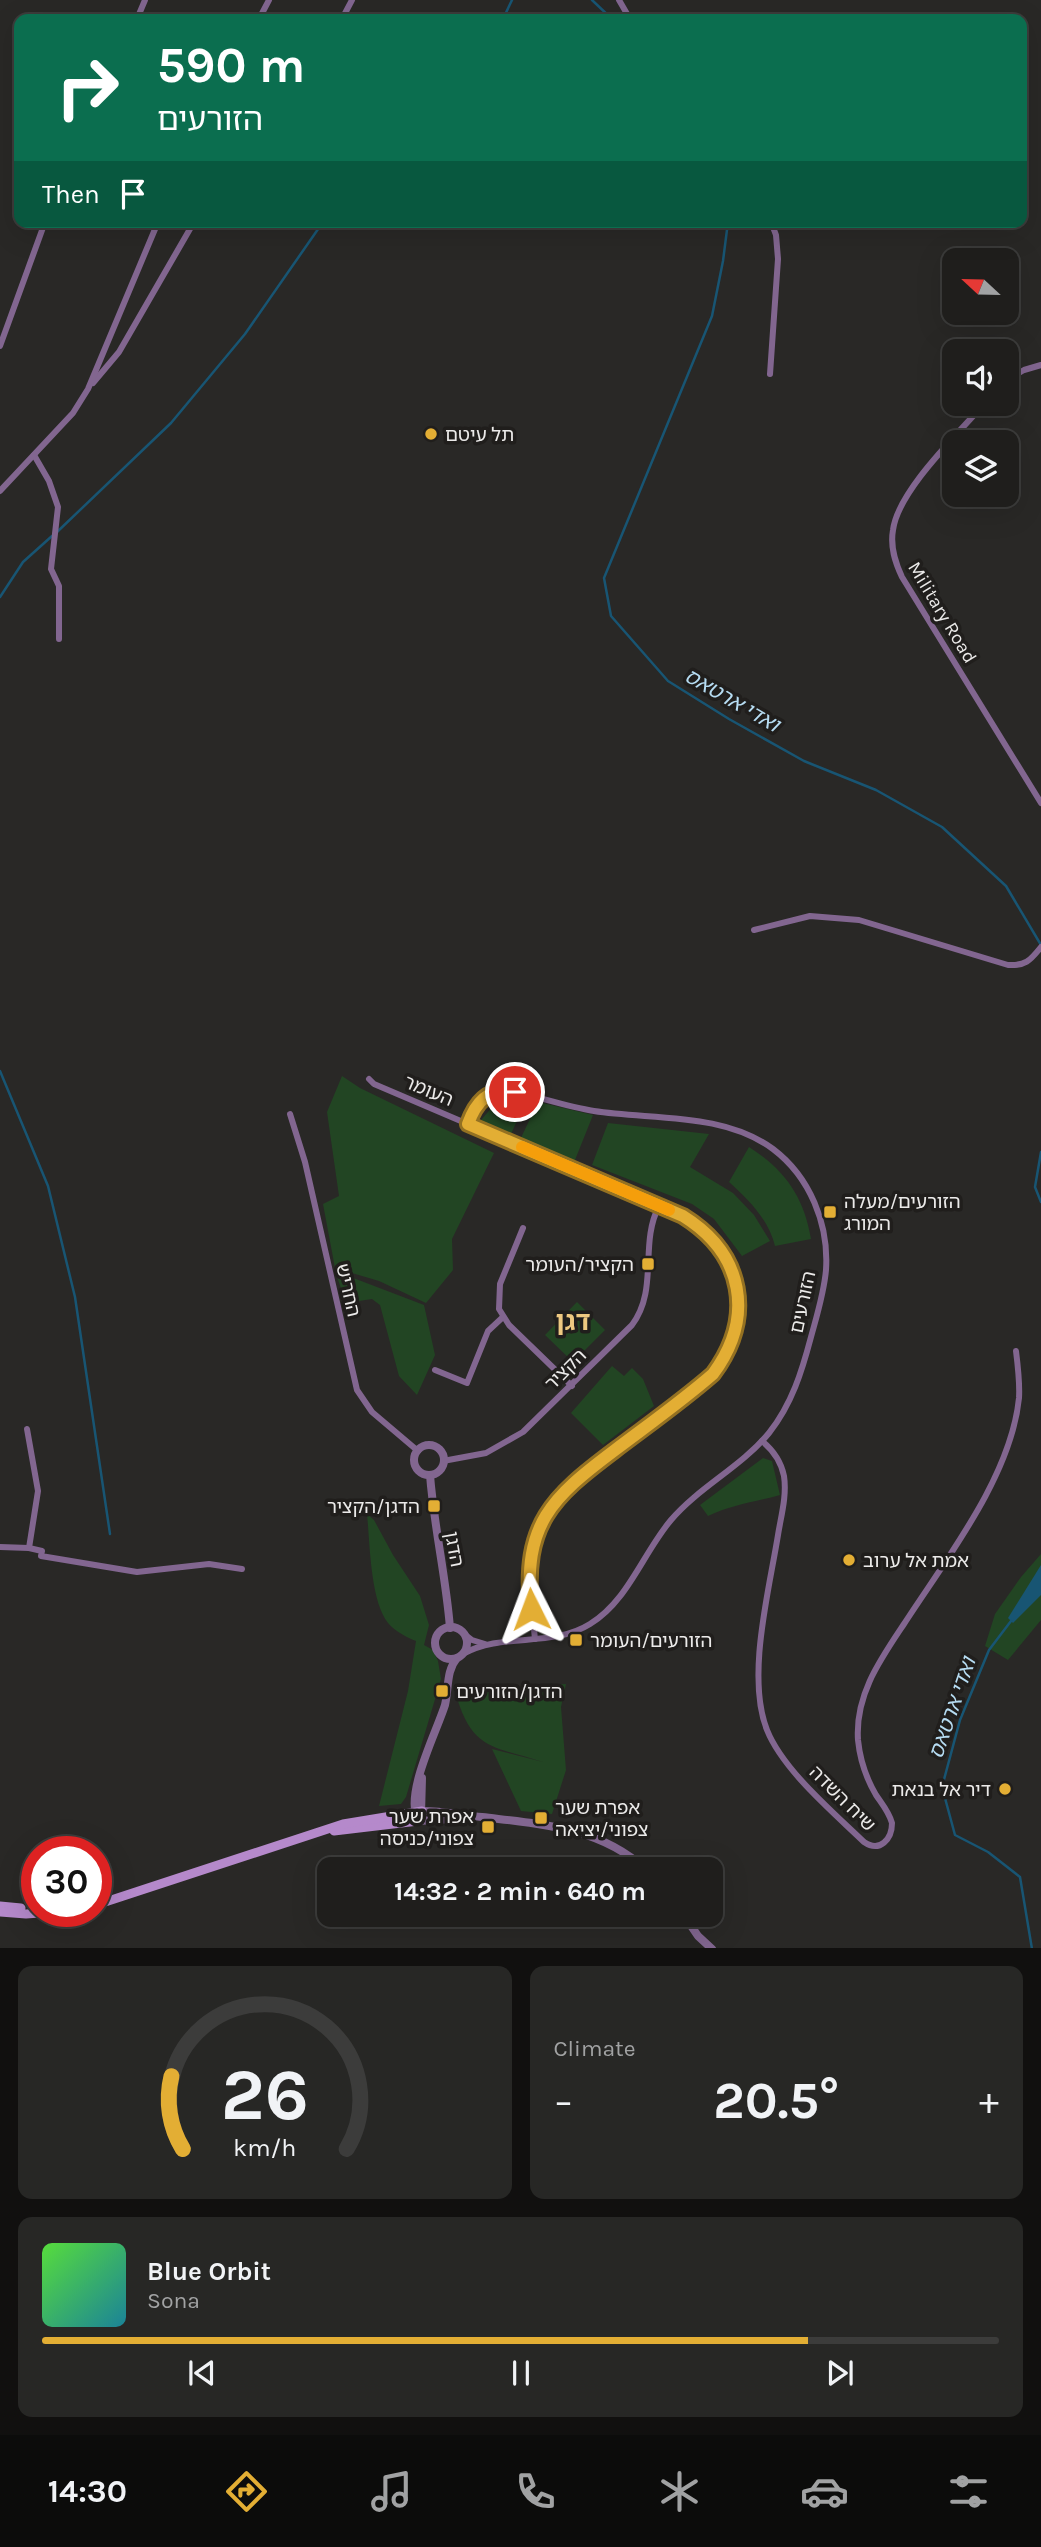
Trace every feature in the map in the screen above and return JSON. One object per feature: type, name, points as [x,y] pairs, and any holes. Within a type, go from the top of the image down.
[{"type":"main road","points":[[112,1900],[358,1821],[418,1811]]},
{"type":"main road","points":[[322,1832],[418,1821]]},
{"type":"main road","points":[[0,1906],[21,1908]]},
{"type":"main road","points":[[0,1912],[21,1914]]},
{"type":"street","points":[[136,0],[144,2]]},
{"type":"street","points":[[0,346],[44,228]]},
{"type":"street","points":[[88,389],[155,228]]},
{"type":"street","points":[[0,491],[73,413],[88,389],[119,352],[191,228]]},
{"type":"street","points":[[770,374],[778,259],[774,228]]},
{"type":"street","points":[[1019,373],[1041,365]]},
{"type":"street","name":"Military Road","points":[[974,416],[901,505],[893,530],[892,545],[902,577],[1041,803]]},
{"type":"street","points":[[34,455],[49,481],[58,507],[51,569],[59,586],[59,639]]},
{"type":"street","points":[[754,930],[810,916],[859,920],[1008,965],[1021,966],[1030,961],[1041,947]]},
{"type":"street","name":"העומר","points":[[369,1079],[374,1084],[683,1216],[702,1228],[717,1244],[728,1261],[735,1281],[738,1301],[733,1341],[713,1374],[580,1476],[550,1507],[537,1532],[531,1560],[530,1592],[535,1639]]},
{"type":"street","name":"הזורעים","points":[[468,1124],[483,1098],[493,1092],[507,1090],[594,1111],[730,1128],[763,1143],[789,1164],[803,1181],[818,1212],[825,1245],[826,1269],[822,1293],[799,1378],[781,1416],[762,1441],[676,1514],[661,1532],[622,1593],[605,1613],[579,1630],[490,1644]]},
{"type":"street","name":"החריש","points":[[290,1114],[305,1162],[357,1390],[372,1412],[418,1451]]},
{"type":"street","name":"הקציר","points":[[443,1461],[476,1456],[506,1444],[531,1426],[632,1325],[642,1309],[647,1291],[653,1223],[659,1206]]},
{"type":"street","points":[[523,1228],[499,1290],[498,1305],[503,1317],[572,1385]]},
{"type":"street","points":[[435,1370],[467,1383],[489,1329],[503,1317]]},
{"type":"street","name":"שיח השדה","points":[[762,1441],[778,1460],[785,1489],[759,1661],[758,1690],[762,1717],[772,1742],[788,1765],[864,1842],[871,1847],[878,1847],[889,1838],[892,1826],[890,1817],[869,1782],[860,1754],[858,1725],[862,1699],[878,1664],[967,1528],[990,1486],[1010,1436],[1017,1410],[1019,1387],[1016,1351]]},
{"type":"street","points":[[27,1429],[38,1491],[29,1548]]},
{"type":"street","points":[[425,1446],[434,1447],[441,1452],[443,1461],[440,1470],[430,1475],[423,1474],[416,1468],[414,1460],[418,1451],[425,1446]]},
{"type":"street","name":"הדגן","points":[[430,1475],[450,1628]]},
{"type":"street","points":[[0,1547],[29,1548],[42,1551],[41,1556],[137,1572],[209,1564],[242,1569]]},
{"type":"street","points":[[449,1678],[435,1645],[436,1637],[443,1630],[450,1628],[475,1642],[490,1644]]},
{"type":"street","points":[[463,1633],[467,1644],[451,1667],[444,1708],[422,1772],[418,1821],[480,1817]]},
{"type":"street","points":[[439,1654],[448,1659],[490,1644]]},
{"type":"street","points":[[418,1811],[544,1824],[577,1831],[613,1846],[628,1857]]},
{"type":"street","points":[[692,1927],[712,1948]]},
{"type":"street","points":[[698,1936],[702,1948]]},
{"type":"green space","points":[[342,1076],[360,1088],[494,1153],[452,1239],[453,1270],[426,1303],[379,1281],[335,1268],[323,1204],[339,1196],[327,1112]]},
{"type":"green space","points":[[500,1098],[526,1101],[511,1134],[481,1120]]},
{"type":"green space","points":[[538,1102],[593,1115],[573,1165],[519,1142]]},
{"type":"green space","points":[[608,1123],[709,1134],[690,1167],[733,1193],[754,1215],[770,1241],[742,1256],[714,1219],[692,1204],[592,1165]]},
{"type":"green space","points":[[749,1147],[773,1165],[791,1186],[803,1210],[811,1239],[775,1246],[763,1219],[729,1182]]},
{"type":"green space","points":[[335,1271],[424,1305],[435,1355],[417,1395],[399,1376],[380,1305],[372,1299],[346,1303]]},
{"type":"green space","points":[[577,1302],[605,1330],[573,1362],[545,1335]]},
{"type":"green space","points":[[612,1366],[624,1376],[632,1368],[643,1379],[654,1406],[603,1445],[571,1413]]},
{"type":"green space","points":[[763,1458],[772,1461],[780,1495],[734,1506],[708,1516],[700,1505]]},
{"type":"green space","points":[[367,1514],[374,1520],[420,1596],[429,1625],[424,1645],[433,1650],[441,1679],[406,1797],[401,1804],[379,1806],[408,1691],[416,1641],[394,1629],[382,1613],[374,1586]]},
{"type":"green space","points":[[1041,1554],[1041,1620],[1008,1660],[985,1646],[995,1614]]},
{"type":"green space","points":[[566,1684],[561,1707],[566,1770],[552,1814],[521,1811],[492,1749],[543,1762],[497,1748],[476,1735],[468,1725],[455,1691]]},
{"type":"water","points":[[1041,1565],[1041,1595],[1013,1623],[1008,1618]]},
{"type":"waterway","points":[[505,14],[512,0]]},
{"type":"waterway","name":"ואדי ארטאס","points":[[592,0],[607,14]]},
{"type":"waterway","points":[[57,532],[171,423],[245,334],[319,228]]},
{"type":"waterway","name":"ואדי ארטאס","points":[[727,228],[712,316],[604,578],[611,616],[668,681],[804,761],[876,790],[942,827],[1006,886],[1041,945]]},
{"type":"waterway","points":[[0,597],[23,562],[52,536]]},
{"type":"waterway","points":[[0,1071],[48,1186],[75,1297],[110,1534]]},
{"type":"waterway","name":"ואדי ארטאס","points":[[1041,1152],[1035,1187],[1041,1202]]},
{"type":"waterway","name":"ואדי ארטאס","points":[[1011,1621],[989,1650],[960,1720],[942,1787],[955,1835],[988,1852],[1020,1877],[1032,1948]]},
{"type":"slow traffic","points":[[522,1147],[669,1210]]},
{"type":"place","name":"תל עיטם","points":[[431,434]]},
{"type":"place","name":"הזורעים/מעלה המורג","points":[[830,1212]]},
{"type":"place","name":"הקציר/העומר","points":[[648,1264]]},
{"type":"place","name":"הדגן/הקציר","points":[[434,1506]]},
{"type":"place","name":"אמת אל ערוב","points":[[849,1560]]},
{"type":"place","name":"הזורעים/העומר","points":[[576,1640]]},
{"type":"place","name":"הדגן/הזורעים","points":[[442,1691]]},
{"type":"place","name":"דיר אל בנאת","points":[[1005,1789]]},
{"type":"place","name":"אפרת שער צפוני/יציאה","points":[[541,1818]]},
{"type":"place","name":"אפרת שער צפוני/כניסה","points":[[488,1827]]},
{"type":"district","name":"דגן","points":[[573,1321]]},
{"type":"route","points":[[515,1092],[499,1090],[488,1094],[479,1102],[468,1124],[683,1216],[702,1228],[728,1261],[738,1301],[733,1341],[713,1374],[580,1476],[550,1507],[533,1546],[531,1609]]}]
